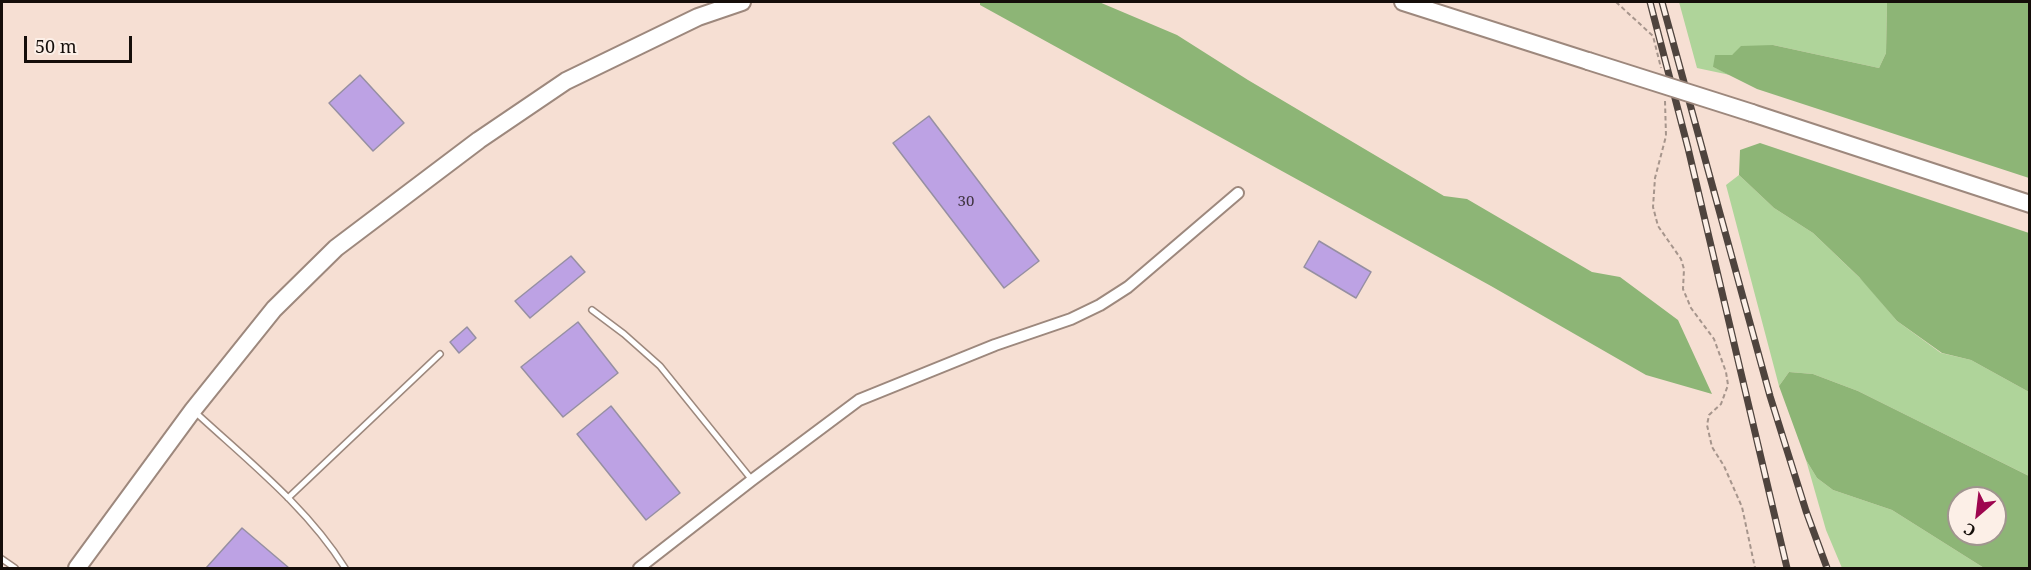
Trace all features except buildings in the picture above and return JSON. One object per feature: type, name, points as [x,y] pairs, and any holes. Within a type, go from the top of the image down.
[{"type":"main road","points":[[77,568],[193,410],[274,309],[336,248],[417,186],[566,81],[698,17],[742,2]]},
{"type":"main road","points":[[1402,2],[2030,204]]},
{"type":"street","points":[[639,568],[859,400],[995,345],[1071,319],[1100,305],[1128,287],[1238,194]]},
{"type":"lane","points":[[592,310],[624,334],[660,366],[752,480]]},
{"type":"lane","points":[[288,498],[440,354]]},
{"type":"lane","points":[[193,410],[288,498],[331,546],[345,568]]},
{"type":"lane","points":[[2,559],[15,568]]},
{"type":"path","points":[[1616,2],[1653,36],[1662,75]]},
{"type":"path","points":[[1665,94],[1666,136],[1655,178],[1653,207],[1658,226],[1681,259],[1684,269],[1683,289],[1691,308],[1714,339],[1726,372],[1728,385],[1721,404],[1709,415],[1707,425],[1712,447],[1724,466],[1742,507],[1755,568]]},
{"type":"green space","points":[[980,2],[1099,2],[1177,35],[1248,80],[1444,196],[1467,199],[1592,272],[1620,277],[1678,320],[1712,394],[1646,375],[1491,286],[980,5]]},
{"type":"green space","points":[[1679,2],[1887,2],[1886,53],[1879,68],[1773,45],[1732,55],[1713,67],[1730,75],[1697,68]]},
{"type":"green space","points":[[1887,2],[2029,2],[2029,178],[1757,89],[1713,67],[1715,55],[1732,55],[1741,46],[1773,45],[1879,68],[1886,53]]},
{"type":"green space","points":[[1760,143],[2029,233],[2029,392],[1971,360],[1942,353],[1897,321],[1859,277],[1813,233],[1774,208],[1739,175],[1740,150]]},
{"type":"green space","points":[[1739,175],[1774,208],[1813,233],[1864,282],[1897,321],[1941,353],[1971,360],[2029,392],[2029,476],[1858,391],[1813,374],[1789,372],[1779,386],[1726,185]]},
{"type":"green space","points":[[1789,372],[1813,374],[1858,391],[2029,476],[2029,568],[1984,568],[1949,546],[2007,546],[2007,486],[1947,486],[1947,545],[1892,510],[1833,490],[1817,478],[1806,460],[1779,386]]},
{"type":"green space","points":[[1806,460],[1817,478],[1833,490],[1892,510],[1984,568],[1842,568],[1826,530]]},
{"type":"railway","points":[[1650,2],[1688,148],[1787,568]]},
{"type":"railway","points":[[1662,2],[1770,396],[1806,511],[1827,568]]}]
